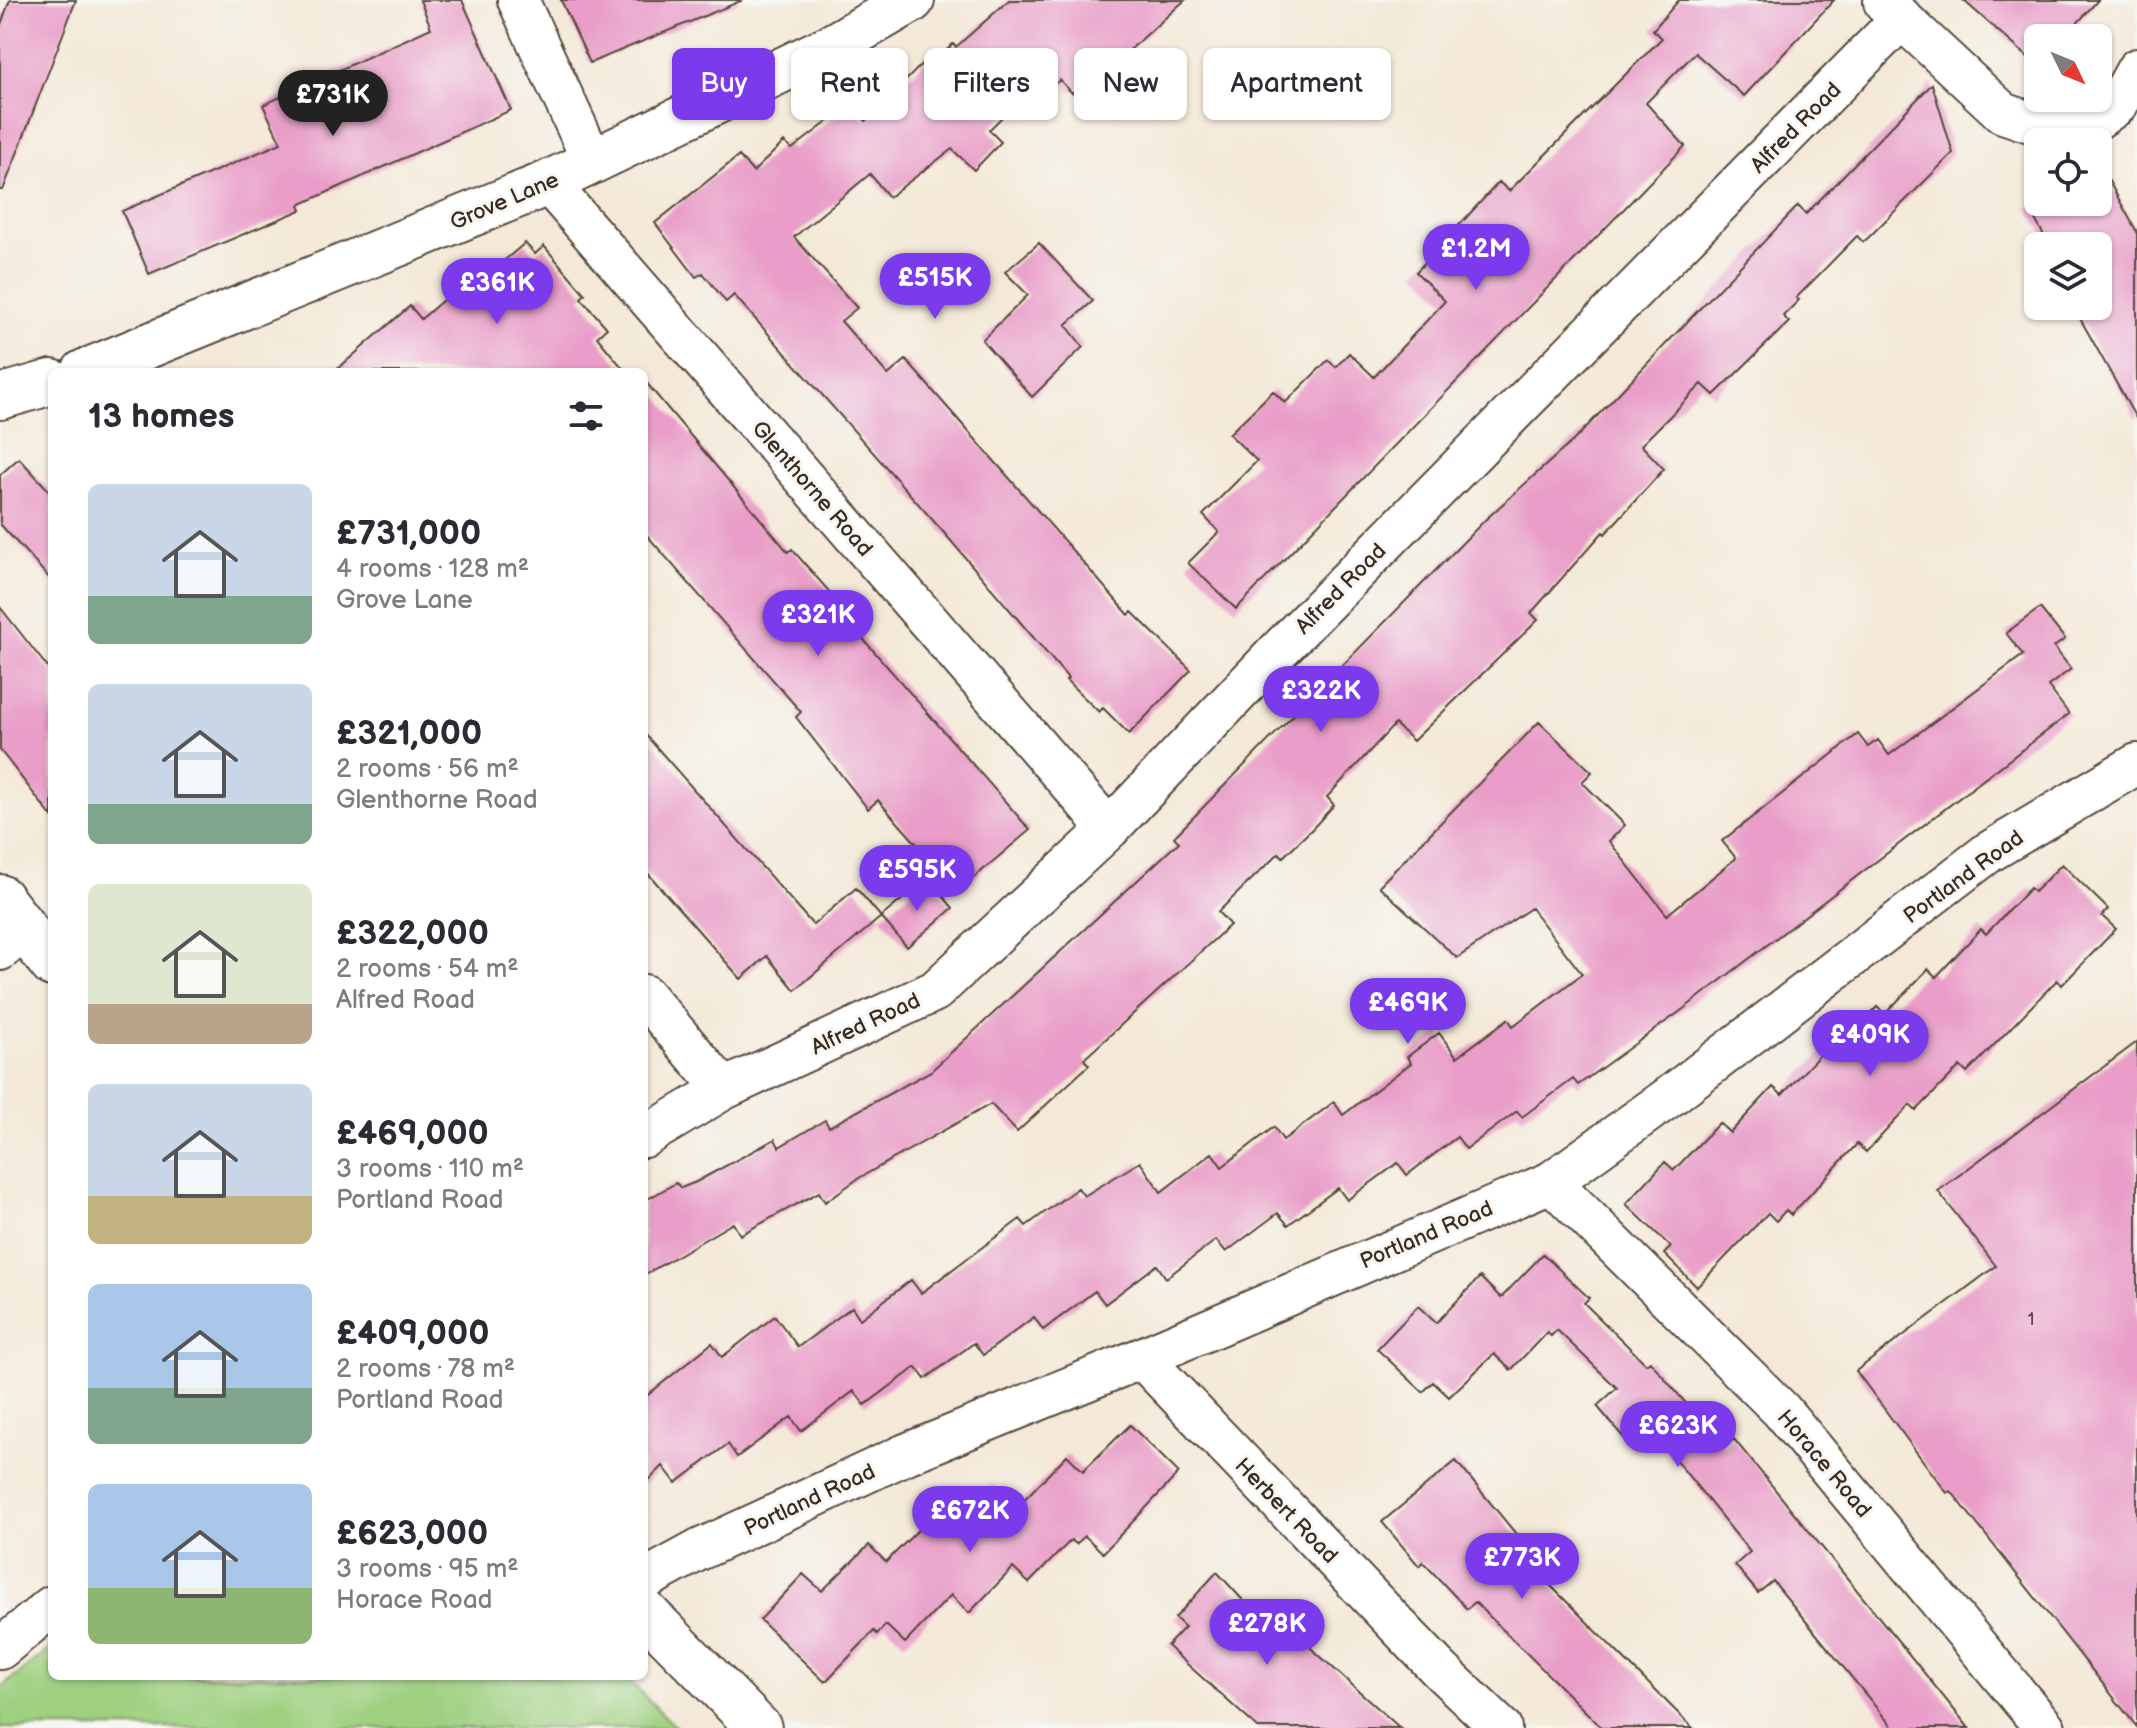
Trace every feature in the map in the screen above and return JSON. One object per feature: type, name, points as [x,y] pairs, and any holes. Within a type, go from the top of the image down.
[{"type":"street","points":[[518,0],[592,160]]},
{"type":"street","name":"Grove Lane","points":[[107,368],[548,183],[836,44],[912,0]]},
{"type":"street","points":[[1892,9],[2003,113],[2051,129],[2086,127],[2127,112],[2137,69]]},
{"type":"street","name":"Alfred Road","points":[[648,1135],[724,1089],[935,991],[1109,829],[1892,9]]},
{"type":"street","name":"Glenthorne Road","points":[[548,183],[1109,829]]},
{"type":"street","points":[[0,397],[48,383]]},
{"type":"street","name":"Portland Road","points":[[648,1578],[699,1550],[906,1454],[1142,1358],[1551,1182],[1669,1097],[1989,852],[2137,764]]},
{"type":"street","points":[[8,926],[48,961]]},
{"type":"street","points":[[648,1000],[724,1089]]},
{"type":"street","name":"Horace Road","points":[[1551,1182],[1781,1410],[2045,1728]]},
{"type":"street","name":"Herbert Road","points":[[1142,1358],[1440,1670],[1501,1728]]},
{"type":"street","points":[[0,1649],[48,1609]]},
{"type":"street","points":[[648,1615],[759,1728]]},
{"type":"green space","points":[[48,1650],[48,1680],[628,1680],[677,1728],[0,1728],[0,1689]]},
{"type":"building","points":[[10,0],[76,0],[3,190],[0,190],[0,27]]},
{"type":"building","points":[[420,0],[462,0],[511,110],[299,205],[301,210],[149,274],[122,211],[281,143],[263,105],[431,28]]},
{"type":"building","points":[[561,0],[740,0],[741,1],[590,63]]},
{"type":"building","points":[[1009,0],[1185,0],[1132,48],[1074,48],[1072,93],[1060,80],[1058,82],[1058,48],[949,48],[953,44],[956,47]]},
{"type":"building","points":[[1679,0],[1834,0],[1744,96],[1695,53],[1646,103],[1685,146],[1236,609],[1188,563],[1219,532],[1203,515],[1257,461],[1229,434],[1273,391],[1285,403],[1328,360],[1336,367],[1349,353],[1374,377],[1445,301],[1416,272],[1499,182],[1509,191],[1662,38],[1653,30]]},
{"type":"building","points":[[1963,0],[2098,0],[2077,24],[2024,24],[2024,54]]},
{"type":"building","points":[[924,62],[924,120],[999,120],[989,130],[1001,142],[974,170],[952,149],[889,197],[870,174],[794,237],[857,308],[841,321],[888,375],[906,360],[1129,615],[1132,612],[1191,670],[1129,734],[1103,708],[1099,712],[1066,680],[1068,678],[945,534],[734,295],[726,302],[703,273],[696,277],[655,223],[739,156],[753,172],[784,142],[792,149],[830,120],[908,120],[908,78]]},
{"type":"building","points":[[1932,84],[1953,153],[1868,238],[1863,242],[1857,236],[1796,298],[1799,300],[1783,316],[1789,322],[1714,395],[1702,384],[1641,445],[1664,469],[1531,613],[1538,620],[1413,741],[1395,724],[1327,797],[1334,805],[1313,828],[1283,857],[1279,853],[1218,912],[1230,925],[1084,1059],[1089,1065],[1017,1132],[991,1104],[859,1178],[825,1202],[819,1192],[740,1235],[733,1223],[648,1273],[648,1199],[676,1183],[681,1188],[696,1182],[775,1139],[779,1147],[825,1120],[829,1127],[931,1071],[1179,842],[1174,837],[1486,519],[1576,438],[1798,206],[1806,214]]},
{"type":"building","points":[[2112,187],[2137,232],[2137,420],[2081,320],[2112,320],[2112,232],[2042,232],[2033,216],[2112,216]]},
{"type":"building","points":[[525,243],[535,254],[544,246],[585,294],[581,298],[607,328],[597,337],[623,368],[339,368],[410,306],[421,319],[486,263],[493,270]]},
{"type":"building","points":[[1039,243],[1093,301],[1066,325],[1083,347],[1032,397],[982,340],[1028,295],[1005,272]]},
{"type":"building","points":[[648,385],[788,552],[792,549],[840,604],[836,608],[1030,830],[958,891],[878,800],[868,809],[796,717],[801,712],[648,537]]},
{"type":"building","points":[[19,458],[48,490],[48,577],[0,524],[0,475]]},
{"type":"building","points":[[0,607],[48,668],[48,812],[0,750]]},
{"type":"building","points":[[2040,608],[2065,639],[2054,647],[2071,669],[2048,686],[2069,714],[1682,1010],[1578,1085],[1573,1079],[1522,1117],[1517,1111],[1466,1149],[1457,1137],[1407,1175],[1398,1163],[1347,1200],[1338,1188],[1288,1225],[1278,1213],[1226,1252],[1216,1240],[1166,1278],[1157,1265],[1105,1304],[1095,1291],[1043,1330],[1034,1317],[983,1355],[974,1343],[925,1379],[916,1367],[865,1405],[854,1391],[801,1431],[791,1417],[737,1457],[728,1444],[676,1483],[663,1466],[648,1481],[648,1395],[712,1343],[722,1357],[775,1316],[798,1347],[852,1307],[860,1319],[911,1280],[921,1293],[1020,1219],[1026,1226],[1078,1188],[1084,1196],[1140,1162],[1161,1192],[1212,1153],[1222,1167],[1274,1127],[1283,1140],[1334,1102],[1343,1115],[1411,1063],[1407,1057],[1439,1033],[1457,1057],[1508,1019],[1513,1026],[1582,974],[1531,908],[1457,958],[1379,886],[1539,722],[1592,772],[1582,782],[1625,825],[1609,841],[1667,915],[1736,858],[1722,841],[1858,734],[1868,747],[1878,740],[1889,755],[2023,655],[2006,633]]},
{"type":"building","points":[[648,738],[813,925],[856,888],[881,917],[795,990],[767,956],[741,979],[648,874]]},
{"type":"building","points":[[2062,864],[2108,909],[2102,916],[2116,929],[2062,985],[2057,980],[1967,1073],[1960,1066],[1916,1111],[1910,1105],[1866,1152],[1857,1144],[1791,1215],[1786,1210],[1776,1221],[1768,1213],[1697,1287],[1664,1254],[1671,1247],[1626,1204],[1665,1162],[1674,1170],[1719,1123],[1730,1133],[1773,1087],[1782,1095],[1826,1048],[1832,1053],[1877,1007],[1885,1014],[1928,969],[1936,977],[1981,929],[1986,934],[2030,888],[2034,892]]},
{"type":"building","points":[[928,878],[953,908],[907,947],[881,917]]},
{"type":"building","points":[[2137,1042],[2137,1727],[1951,1491],[1947,1493],[1856,1371],[1996,1266],[1938,1191]]},
{"type":"building","points":[[1543,1254],[1589,1298],[1584,1303],[1646,1364],[1650,1361],[1723,1447],[1734,1439],[1969,1728],[1893,1728],[1773,1581],[1758,1593],[1735,1565],[1750,1552],[1654,1433],[1634,1450],[1597,1406],[1617,1388],[1557,1330],[1551,1336],[1547,1332],[1511,1370],[1494,1354],[1449,1397],[1433,1382],[1423,1392],[1377,1349],[1418,1306],[1436,1323],[1480,1277],[1501,1298]]},
{"type":"building","points":[[1130,1425],[1179,1473],[1103,1553],[1085,1536],[1076,1544],[1071,1540],[1029,1583],[1013,1568],[969,1613],[951,1595],[905,1643],[886,1625],[877,1634],[874,1631],[825,1682],[760,1620],[803,1574],[822,1591],[869,1545],[886,1562],[933,1515],[948,1530],[993,1485],[1016,1508],[1067,1455],[1083,1471]]},
{"type":"building","points":[[1456,1461],[1521,1540],[1513,1548],[1693,1728],[1602,1728],[1475,1602],[1467,1609],[1423,1562],[1419,1566],[1382,1522]]},
{"type":"building","points":[[1217,1572],[1263,1622],[1272,1613],[1400,1728],[1258,1728],[1167,1646],[1185,1627],[1175,1618]]}]
